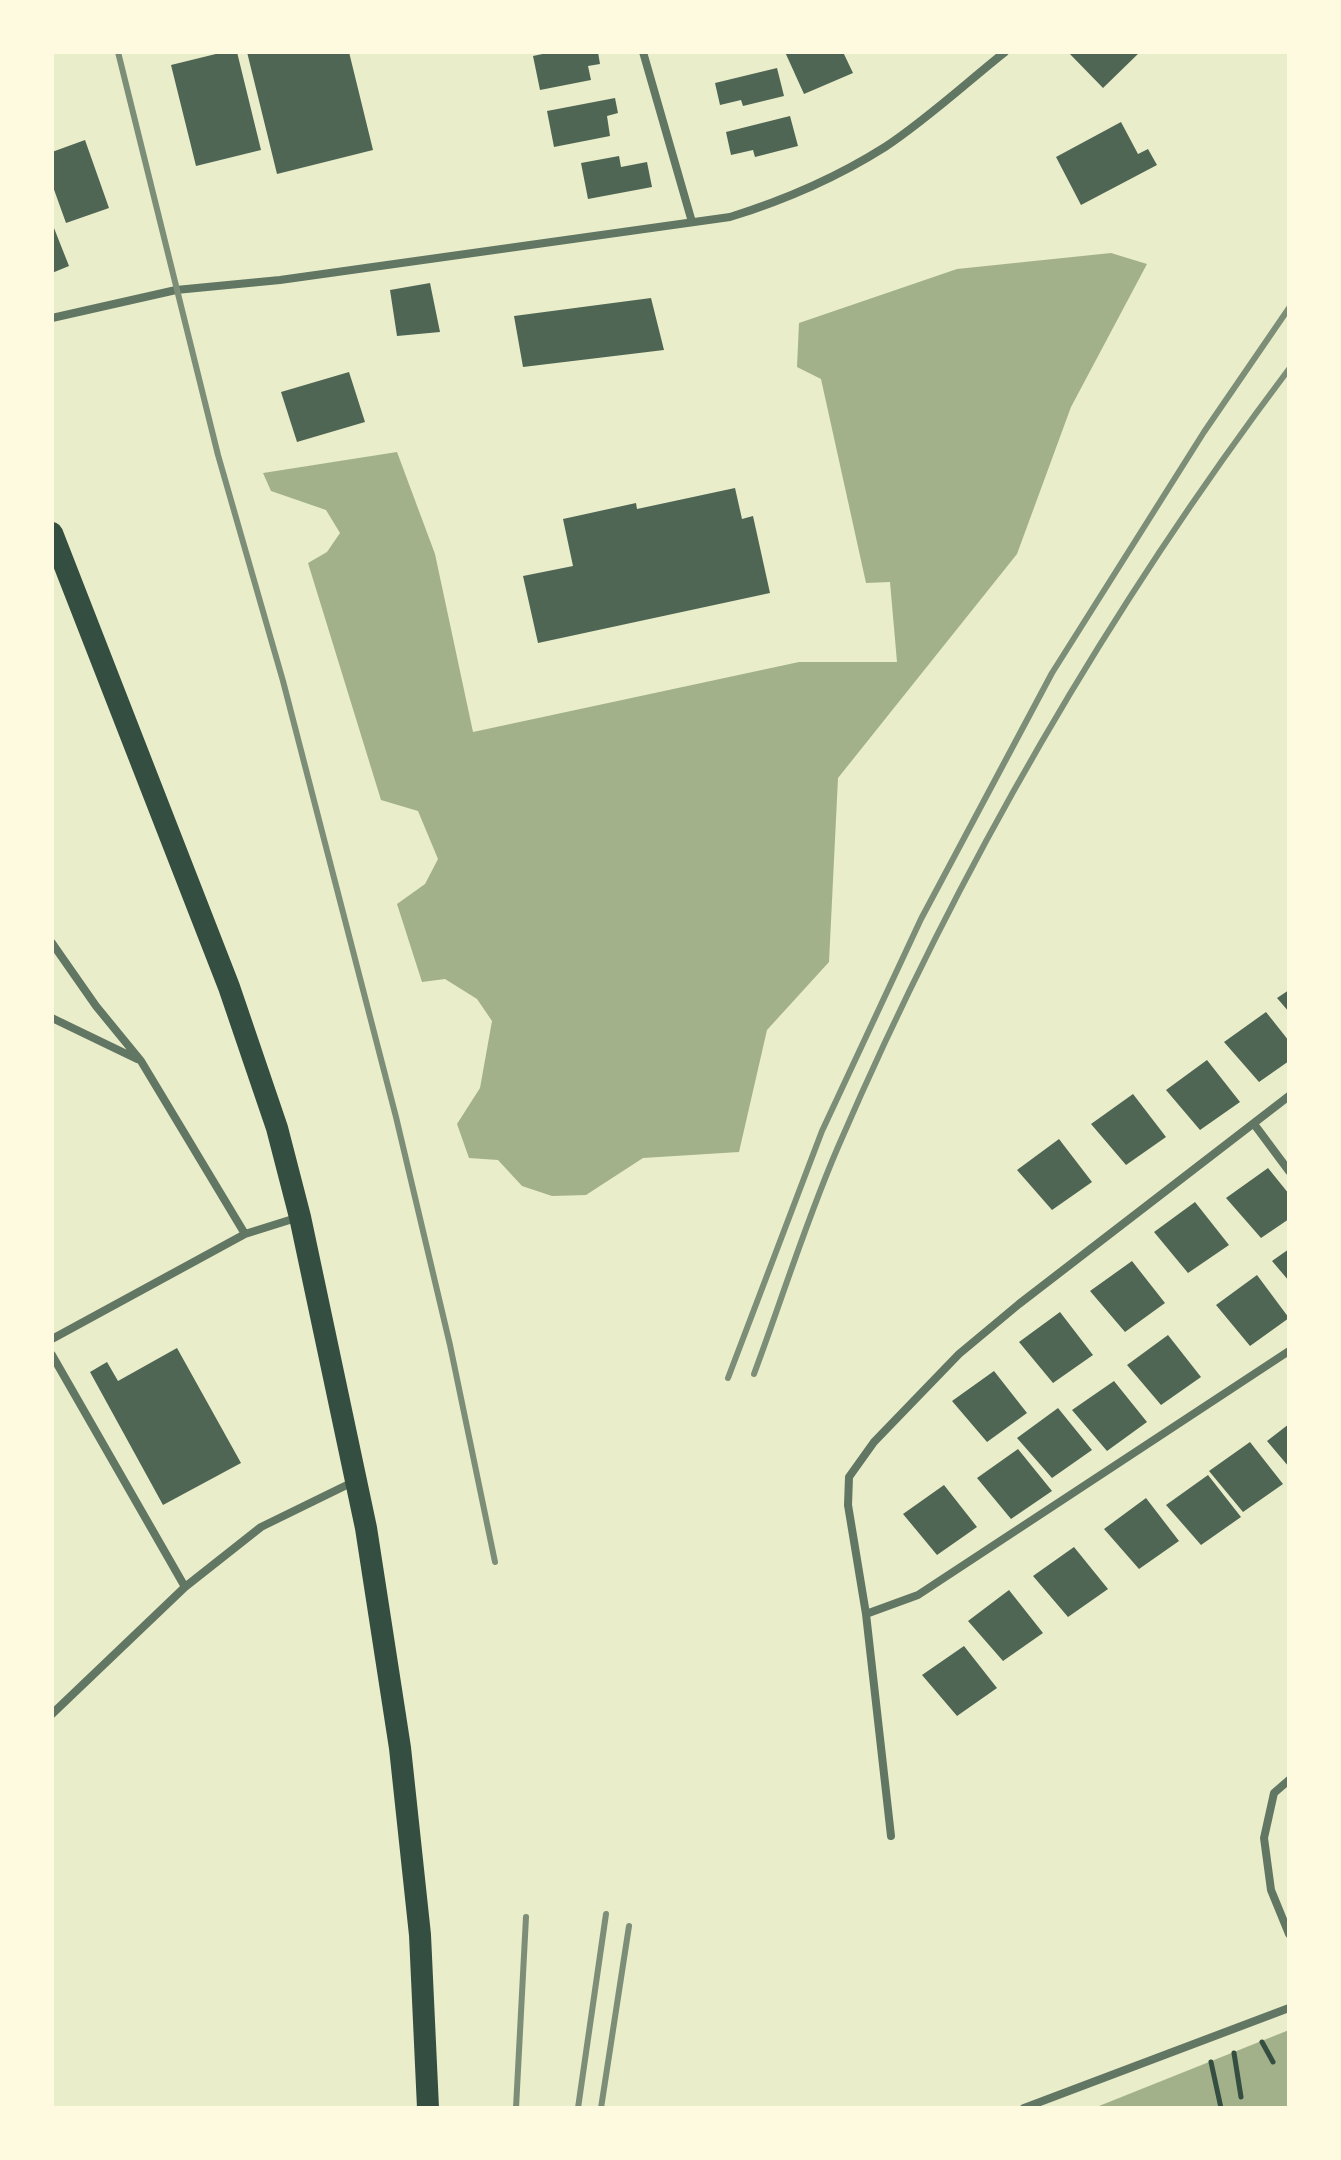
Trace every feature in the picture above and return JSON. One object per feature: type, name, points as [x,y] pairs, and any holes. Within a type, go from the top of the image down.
[{"type":"highway","points":[[52,533],[229,987],[277,1128],[300,1217],[356,1481],[400,1748],[420,1935],[428,2108]]},
{"type":"street","points":[[643,52],[692,222]]},
{"type":"street","points":[[52,318],[176,290],[280,280],[730,217],[782,201],[835,176],[887,145],[1005,52]]},
{"type":"street","points":[[52,943],[96,1006],[141,1061],[245,1234]]},
{"type":"street","points":[[52,1018],[141,1061]]},
{"type":"street","points":[[891,1836],[866,1614],[848,1505],[849,1477],[874,1442],[959,1354],[1019,1304],[1289,1096]]},
{"type":"street","points":[[1254,1124],[1289,1171]]},
{"type":"street","points":[[52,1339],[245,1234],[300,1217]]},
{"type":"street","points":[[866,1614],[918,1595],[1289,1351]]},
{"type":"street","points":[[52,1355],[185,1587]]},
{"type":"street","points":[[52,1714],[185,1587],[261,1527],[356,1481]]},
{"type":"street","points":[[1289,1780],[1274,1793],[1264,1838],[1271,1890],[1289,1934]]},
{"type":"street","points":[[1024,2108],[1289,2008]]},
{"type":"path","points":[[1262,2041],[1273,2062]]},
{"type":"path","points":[[1234,2052],[1241,2097]]},
{"type":"path","points":[[1211,2062],[1221,2108]]},
{"type":"shaded area","points":[[1111,253],[1147,264],[1071,407],[1017,554],[838,778],[829,962],[767,1030],[739,1152],[643,1158],[586,1195],[552,1196],[522,1186],[498,1160],[469,1158],[457,1124],[480,1088],[492,1021],[477,999],[445,979],[422,982],[397,904],[425,884],[438,859],[418,811],[381,800],[308,563],[327,552],[340,533],[326,510],[271,491],[263,473],[397,452],[435,554],[473,732],[799,662],[897,662],[890,582],[866,583],[821,379],[797,367],[799,323],[957,269]]},
{"type":"shaded area","points":[[1289,2030],[1289,2108],[1094,2108]]},
{"type":"building","points":[[224,52],[237,52],[261,150],[196,166],[171,65]]},
{"type":"building","points":[[247,52],[349,52],[373,150],[277,174]]},
{"type":"building","points":[[552,52],[598,52],[600,64],[588,66],[591,80],[540,90],[533,56]]},
{"type":"building","points":[[785,52],[843,52],[853,73],[804,94]]},
{"type":"building","points":[[1068,52],[1140,52],[1103,88]]},
{"type":"building","points":[[777,68],[784,96],[743,106],[741,100],[720,105],[715,83]]},
{"type":"building","points":[[615,98],[618,113],[607,116],[610,136],[554,147],[547,111]]},
{"type":"building","points":[[790,116],[798,146],[755,157],[753,150],[731,155],[726,132]]},
{"type":"building","points":[[1121,122],[1138,154],[1148,149],[1157,165],[1081,205],[1056,157]]},
{"type":"building","points":[[85,140],[109,208],[66,223],[52,184],[52,152]]},
{"type":"building","points":[[619,156],[621,167],[647,162],[652,187],[588,199],[581,163]]},
{"type":"building","points":[[52,223],[69,266],[52,273]]},
{"type":"building","points":[[430,283],[440,332],[397,336],[390,290]]},
{"type":"building","points":[[651,298],[664,350],[523,367],[514,316]]},
{"type":"building","points":[[349,372],[365,422],[297,442],[281,392]]},
{"type":"building","points":[[735,488],[742,519],[753,516],[770,593],[538,643],[523,576],[573,566],[563,519],[636,503],[637,509]]},
{"type":"building","points":[[1289,990],[1289,1012],[1277,998]]},
{"type":"building","points":[[1266,1012],[1289,1041],[1289,1061],[1259,1082],[1224,1042]]},
{"type":"building","points":[[1207,1060],[1240,1102],[1200,1130],[1166,1090]]},
{"type":"building","points":[[1133,1094],[1166,1137],[1126,1165],[1091,1124]]},
{"type":"building","points":[[1059,1139],[1092,1182],[1052,1210],[1017,1170]]},
{"type":"building","points":[[1268,1168],[1289,1194],[1289,1219],[1261,1238],[1226,1198]]},
{"type":"building","points":[[1195,1202],[1229,1245],[1188,1273],[1154,1232]]},
{"type":"building","points":[[1289,1249],[1289,1281],[1272,1261]]},
{"type":"building","points":[[1132,1261],[1165,1303],[1125,1332],[1090,1291]]},
{"type":"building","points":[[1257,1275],[1289,1318],[1250,1346],[1216,1305]]},
{"type":"building","points":[[1060,1312],[1093,1355],[1053,1383],[1019,1342]]},
{"type":"building","points":[[1168,1335],[1201,1377],[1161,1405],[1127,1365]]},
{"type":"building","points":[[177,1348],[241,1463],[163,1505],[90,1372],[107,1362],[118,1381]]},
{"type":"building","points":[[994,1371],[1027,1413],[987,1442],[952,1401]]},
{"type":"building","points":[[1114,1381],[1147,1422],[1107,1451],[1072,1410]]},
{"type":"building","points":[[1058,1408],[1092,1450],[1052,1478],[1017,1438]]},
{"type":"building","points":[[1289,1424],[1289,1467],[1267,1441]]},
{"type":"building","points":[[1250,1442],[1283,1484],[1243,1512],[1209,1471]]},
{"type":"building","points":[[1018,1449],[1052,1491],[1011,1519],[977,1478]]},
{"type":"building","points":[[1208,1475],[1241,1517],[1201,1545],[1166,1505]]},
{"type":"building","points":[[944,1485],[977,1527],[937,1555],[903,1514]]},
{"type":"building","points":[[1146,1498],[1179,1541],[1139,1569],[1104,1529]]},
{"type":"building","points":[[1074,1547],[1108,1589],[1068,1617],[1033,1576]]},
{"type":"building","points":[[1009,1590],[1043,1633],[1003,1661],[968,1621]]},
{"type":"building","points":[[964,1646],[997,1688],[957,1716],[922,1675]]},
{"type":"railway","points":[[118,52],[218,455],[283,681],[396,1117],[450,1345],[495,1562]]},
{"type":"railway","points":[[728,1378],[822,1131],[921,919],[1052,673],[1204,432],[1289,308]]},
{"type":"railway","points":[[754,1374],[838,1147],[884,1044],[985,843],[1098,648],[1159,553],[1289,369]]},
{"type":"railway","points":[[578,2108],[606,1914]]},
{"type":"railway","points":[[516,2108],[526,1917]]},
{"type":"railway","points":[[601,2108],[629,1926]]}]
